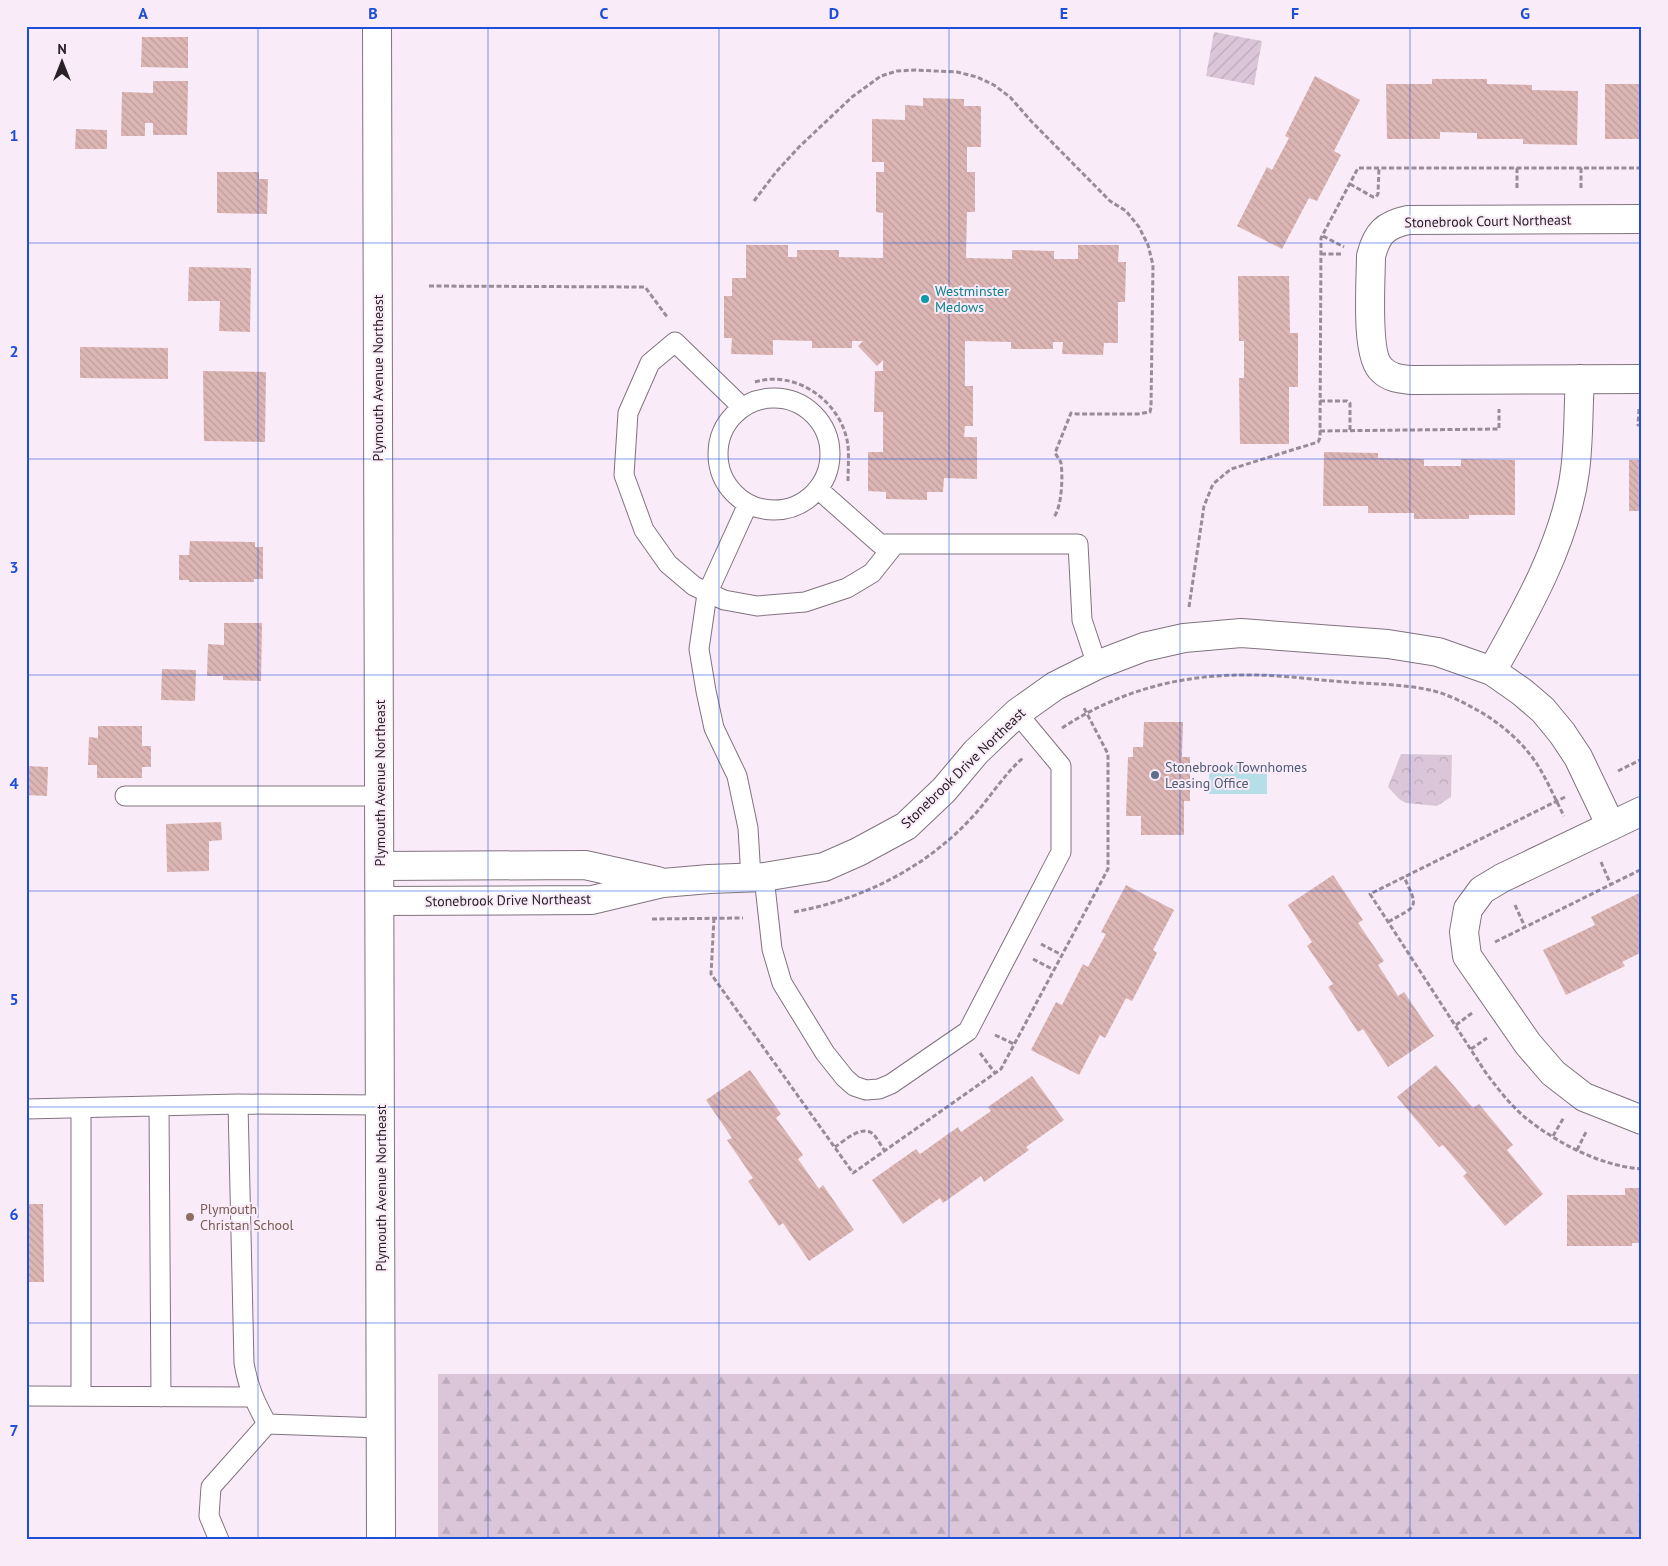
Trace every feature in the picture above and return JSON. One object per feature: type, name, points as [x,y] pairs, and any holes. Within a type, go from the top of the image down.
[{"type":"street","name":"Plymouth Avenue Northeast","points":[[377,26],[381,1540]]},
{"type":"street","name":"Stonebrook Court Northeast","points":[[1642,219],[1408,220],[1394,223],[1382,230],[1374,243],[1371,256],[1371,340],[1373,357],[1381,370],[1395,378],[1411,380],[1642,379]]},
{"type":"street","points":[[1492,672],[1516,628],[1548,561],[1565,516],[1575,472],[1580,379]]},
{"type":"street","name":"Stonebrook Drive Northeast","points":[[380,901],[592,900],[663,883],[709,879],[758,878],[824,867],[858,852],[906,826],[944,790],[976,752],[1017,713],[1055,686],[1097,665],[1152,645],[1184,638],[1241,633],[1388,644],[1438,652],[1492,672],[1522,692],[1544,710],[1562,733],[1578,757],[1611,826]]},
{"type":"street","points":[[1642,811],[1502,878],[1482,890],[1468,908],[1464,932],[1467,956],[1528,1044],[1553,1073],[1584,1097],[1642,1120]]},
{"type":"street","name":"Stonebrook Drive Northeast","points":[[380,866],[584,866],[663,883]]},
{"type":"lane","points":[[742,407],[675,342],[650,363],[628,413],[624,475],[644,530],[668,564],[694,586],[707,594],[724,600],[757,606],[805,602],[847,588],[872,573],[895,544]]},
{"type":"lane","points":[[776,397],[793,401],[808,410],[821,422],[828,438],[830,456],[827,473],[818,489],[804,502],[786,509],[767,510],[748,504],[732,492],[722,476],[717,457],[719,438],[728,420],[742,407],[758,400],[776,397]]},
{"type":"lane","points":[[818,489],[880,544],[1078,544],[1082,620],[1097,665]]},
{"type":"lane","points":[[748,504],[707,594],[699,649],[706,691],[714,728],[737,776],[758,878],[768,916],[772,949],[782,983],[825,1053],[854,1086],[866,1090],[878,1089],[891,1084],[968,1031],[1061,852],[1061,766],[1017,713]]},
{"type":"lane","points":[[125,796],[380,796]]},
{"type":"lane","points":[[238,1104],[244,1363],[252,1397],[267,1424]]},
{"type":"lane","points":[[26,1109],[238,1104],[381,1105]]},
{"type":"lane","points":[[159,1106],[161,1397]]},
{"type":"lane","points":[[81,1108],[81,1396]]},
{"type":"lane","points":[[26,1396],[252,1397]]},
{"type":"lane","points":[[267,1424],[382,1428]]},
{"type":"lane","points":[[219,1540],[209,1516],[211,1487],[267,1424]]},
{"type":"path","points":[[754,202],[776,172],[799,146],[852,97],[881,76],[897,71],[922,70],[957,72],[977,77],[994,85],[1010,97],[1110,202],[1126,211],[1139,227],[1148,245],[1153,265],[1150,412],[1071,413],[1055,452],[1061,462],[1061,500],[1055,516],[1048,522]]},
{"type":"path","points":[[1350,184],[1372,197],[1376,197],[1378,194],[1379,168]]},
{"type":"path","points":[[1323,236],[1349,249]]},
{"type":"path","points":[[1321,254],[1347,254]]},
{"type":"path","points":[[429,286],[645,286],[671,322]]},
{"type":"path","points":[[754,383],[762,380],[783,379],[800,384],[827,401],[837,416],[848,446],[848,482]]},
{"type":"path","points":[[1320,401],[1347,401],[1350,403],[1350,430]]},
{"type":"path","points":[[1320,431],[1499,429]]},
{"type":"path","points":[[644,919],[750,918],[821,907],[856,896],[891,880],[950,838],[975,814],[1020,760],[1062,728],[1087,712],[1120,697],[1152,686],[1213,676],[1253,674],[1426,689],[1453,697],[1479,710],[1499,724],[1519,742],[1540,768],[1577,843]]},
{"type":"path","points":[[714,918],[711,974],[853,1173],[1001,1069],[1108,868],[1108,754],[1070,679]]},
{"type":"path","points":[[1467,956],[1642,870]]},
{"type":"path","points":[[1388,922],[1412,908],[1414,903],[1404,877]]},
{"type":"path","points":[[1037,943],[1062,955]]},
{"type":"path","points":[[1030,955],[1054,970]]},
{"type":"path","points":[[992,1034],[1014,1044]]},
{"type":"path","points":[[978,1048],[995,1073]]},
{"type":"path","points":[[835,1147],[859,1132],[866,1130],[872,1133],[885,1151]]},
{"type":"path","points":[[1585,1154],[1620,1166],[1642,1169]]},
{"type":"green space","points":[[1214,32],[1262,41],[1254,85],[1206,76]]},
{"type":"green space","points":[[1401,754],[1452,755],[1451,797],[1437,806],[1406,803],[1399,799],[1388,787]]},
{"type":"green space","points":[[438,1374],[1642,1374],[1642,1540],[438,1540]]},
{"type":"water","points":[[1209,764],[1267,764],[1267,794],[1209,794]]},
{"type":"building","points":[[142,37],[188,37],[188,68],[141,67]]},
{"type":"building","points":[[1315,76],[1360,100],[1334,151],[1341,155],[1317,201],[1309,198],[1282,249],[1237,226],[1267,167],[1272,170],[1289,138],[1285,136]]},
{"type":"building","points":[[1432,79],[1487,79],[1487,84],[1532,85],[1532,90],[1578,91],[1577,145],[1523,144],[1523,139],[1477,139],[1477,133],[1440,132],[1440,139],[1387,139],[1386,84],[1432,84]]},
{"type":"building","points":[[153,81],[188,81],[187,135],[153,135],[153,123],[145,123],[145,136],[121,136],[122,92],[153,93]]},
{"type":"building","points":[[1605,84],[1642,84],[1642,139],[1605,139]]},
{"type":"building","name":"Westminster Medows","points":[[923,98],[964,99],[964,106],[981,106],[981,147],[967,147],[967,172],[975,172],[975,212],[967,212],[966,258],[1012,259],[1012,250],[1054,251],[1054,259],[1078,259],[1078,245],[1119,245],[1118,262],[1126,262],[1125,302],[1118,302],[1118,343],[1104,343],[1103,355],[1062,354],[1063,342],[1053,342],[1053,349],[1011,349],[1011,342],[965,341],[965,386],[973,386],[973,426],[965,426],[964,437],[977,437],[977,479],[944,478],[943,492],[927,492],[927,500],[886,499],[886,492],[868,491],[868,452],[883,452],[883,412],[874,412],[875,371],[883,371],[883,360],[877,366],[858,346],[863,341],[852,341],[852,348],[812,348],[812,341],[773,340],[773,355],[731,354],[732,338],[724,338],[724,296],[732,296],[732,278],[746,278],[746,245],[788,245],[788,257],[797,257],[797,250],[839,250],[839,257],[883,258],[883,213],[876,212],[876,172],[884,172],[884,162],[872,162],[872,119],[905,120],[905,105],[923,106]]},
{"type":"building","points":[[76,129],[107,130],[107,149],[75,149]]},
{"type":"building","points":[[217,172],[259,172],[259,179],[268,179],[267,214],[217,213]]},
{"type":"building","points":[[189,267],[251,268],[250,332],[219,331],[220,301],[188,301]]},
{"type":"building","points":[[1238,276],[1289,276],[1290,333],[1298,333],[1298,387],[1289,387],[1289,444],[1240,444],[1239,378],[1244,378],[1244,341],[1239,341]]},
{"type":"building","points":[[80,347],[168,348],[168,379],[80,378]]},
{"type":"building","points":[[203,371],[266,372],[265,442],[204,441]]},
{"type":"building","points":[[1324,452],[1378,453],[1378,458],[1424,459],[1424,466],[1461,466],[1461,459],[1515,460],[1515,515],[1469,515],[1469,519],[1414,519],[1414,513],[1368,513],[1368,506],[1323,506]]},
{"type":"building","points":[[1629,460],[1642,460],[1642,511],[1629,511]]},
{"type":"building","points":[[190,541],[255,542],[255,547],[263,547],[263,579],[254,579],[254,582],[189,582],[189,580],[179,580],[179,555],[189,555]]},
{"type":"building","points":[[224,623],[262,623],[261,681],[223,680],[223,676],[207,676],[208,644],[224,645]]},
{"type":"building","points":[[162,669],[196,670],[195,701],[161,700]]},
{"type":"building","points":[[1144,722],[1183,722],[1182,757],[1190,757],[1190,801],[1184,801],[1184,835],[1141,835],[1141,816],[1126,816],[1128,757],[1133,757],[1133,747],[1143,747]]},
{"type":"building","points":[[98,726],[142,726],[142,746],[151,746],[151,767],[142,767],[142,778],[97,778],[97,765],[88,765],[89,737],[98,738]]},
{"type":"building","points":[[26,766],[48,767],[47,796],[26,795]]},
{"type":"building","points":[[221,822],[222,840],[209,841],[209,871],[167,872],[166,824]]},
{"type":"building","points":[[1333,875],[1363,920],[1358,923],[1384,961],[1378,965],[1398,996],[1404,992],[1434,1036],[1388,1067],[1363,1029],[1358,1032],[1328,987],[1333,984],[1307,946],[1312,942],[1288,905]]},
{"type":"building","points":[[1126,885],[1174,910],[1153,950],[1157,953],[1132,1001],[1126,998],[1105,1038],[1100,1035],[1079,1075],[1031,1050],[1056,1002],[1062,1005],[1083,964],[1088,967],[1106,934],[1101,932]]},
{"type":"building","points":[[1639,893],[1642,898],[1642,952],[1622,962],[1625,966],[1566,995],[1543,950],[1595,925],[1591,917]]},
{"type":"building","points":[[1436,1065],[1473,1108],[1479,1104],[1513,1145],[1507,1150],[1543,1194],[1505,1226],[1463,1176],[1467,1173],[1443,1145],[1439,1147],[1397,1097]]},
{"type":"building","points":[[750,1070],[781,1114],[776,1118],[803,1155],[798,1159],[819,1189],[823,1185],[854,1230],[809,1261],[783,1223],[779,1226],[748,1181],[753,1178],[727,1140],[732,1138],[706,1100]]},
{"type":"building","points":[[1032,1076],[1064,1120],[1026,1147],[1029,1150],[984,1182],[981,1176],[943,1203],[940,1198],[903,1224],[872,1180],[916,1149],[920,1154],[958,1127],[961,1132],[991,1111],[988,1107]]},
{"type":"building","points":[[1625,1188],[1642,1188],[1642,1243],[1632,1243],[1632,1246],[1567,1246],[1567,1195],[1625,1195]]},
{"type":"building","points":[[26,1204],[43,1204],[44,1282],[26,1282]]},
{"type":"place","name":"Westminster Medows","points":[[925,299]]},
{"type":"place","name":"Stonebrook Townhomes Leasing Office","points":[[1155,775]]},
{"type":"place","name":"Plymouth Christan School","points":[[190,1217]]}]
